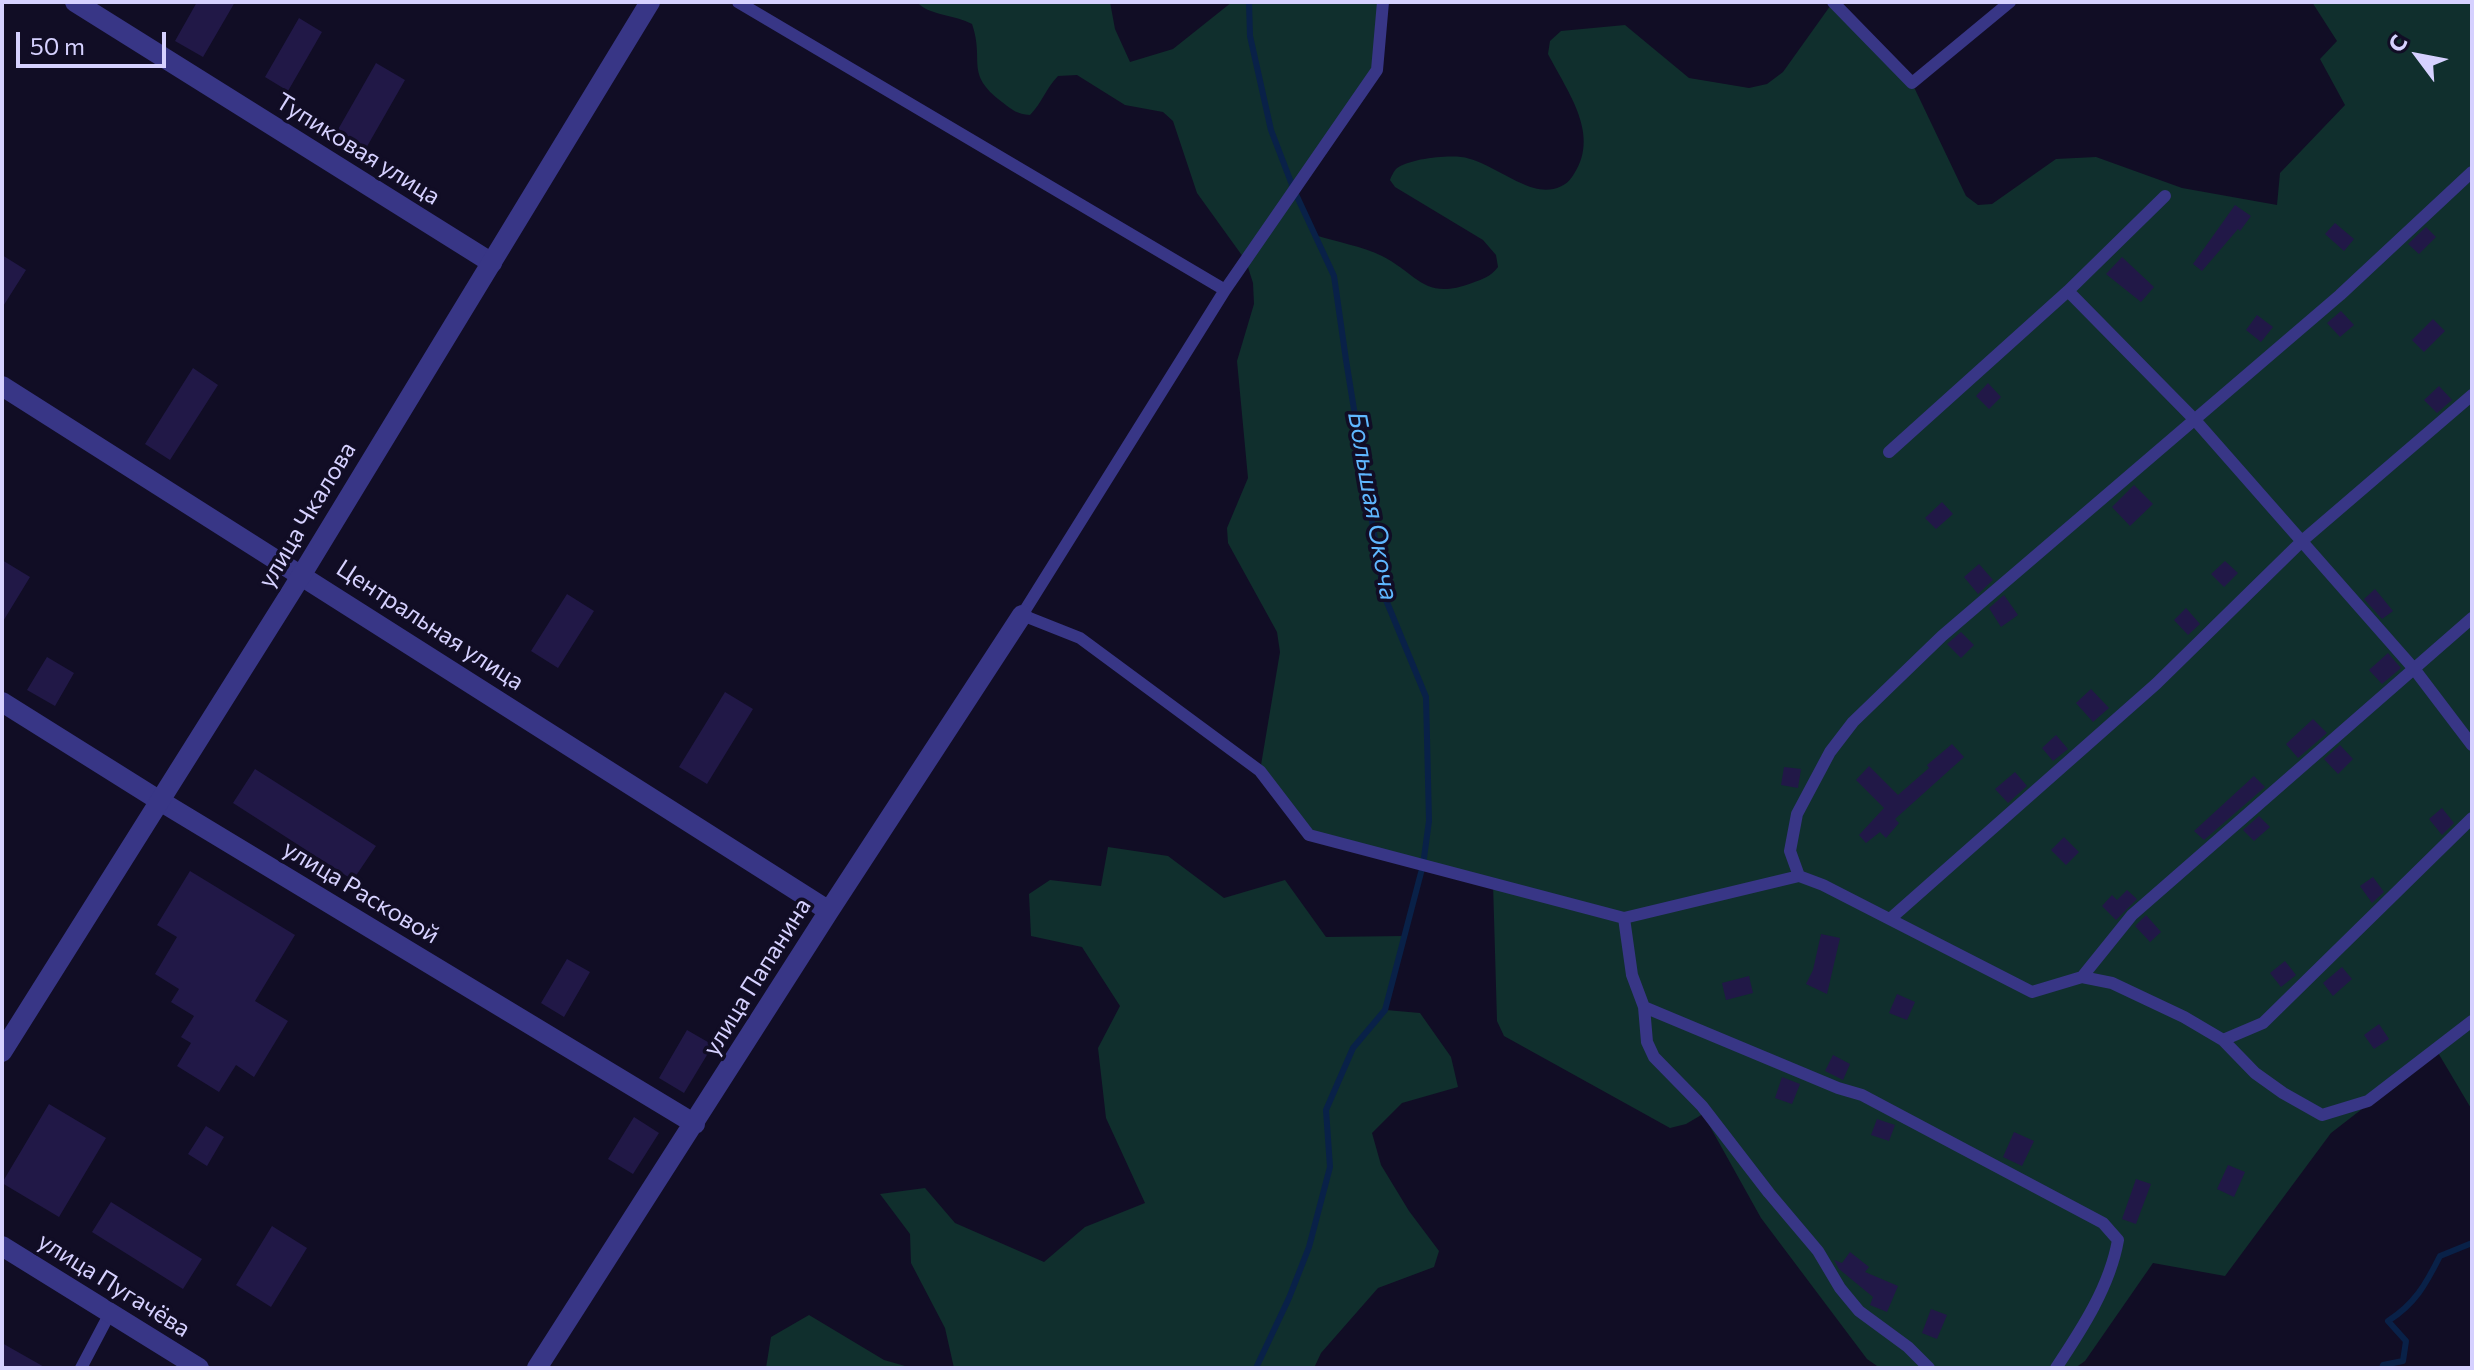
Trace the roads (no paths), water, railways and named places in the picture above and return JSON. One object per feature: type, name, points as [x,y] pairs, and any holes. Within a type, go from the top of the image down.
[{"type":"street","name":"Тупиковая улица","points":[[75,2],[492,263]]},
{"type":"street","name":"улица Чкалова","points":[[2,1052],[302,574],[650,2]]},
{"type":"street","name":"Центральная улица","points":[[2,386],[829,911]]},
{"type":"street","name":"улица Папанина","points":[[537,1368],[1022,615]]},
{"type":"street","name":"улица Расковой","points":[[2,702],[695,1124]]},
{"type":"street","name":"улица Пугачёва","points":[[2,1246],[199,1368]]},
{"type":"lane","points":[[738,2],[1225,290]]},
{"type":"lane","points":[[1383,2],[1377,70],[1225,290],[1022,615],[1080,638],[1260,771],[1309,835],[1624,918],[1799,876],[1823,885],[2032,992],[2082,977],[2112,983],[2184,1017],[2223,1040],[2255,1073],[2322,1115],[2368,1101],[2472,1021]]},
{"type":"lane","points":[[1833,2],[1912,83],[2010,2]]},
{"type":"lane","points":[[1799,876],[1790,851],[1797,814],[1830,752],[1853,722],[1942,636],[2340,295],[2472,172]]},
{"type":"lane","points":[[1889,452],[2068,291],[2165,196]]},
{"type":"lane","points":[[2068,291],[2195,420],[2415,670],[2472,745]]},
{"type":"lane","points":[[1890,919],[2156,684],[2302,541],[2472,395]]},
{"type":"lane","points":[[2082,977],[2132,915],[2472,618]]},
{"type":"lane","points":[[2223,1040],[2263,1023],[2472,818]]},
{"type":"lane","points":[[1624,918],[1632,975],[1644,1007],[1647,1042],[1654,1057],[1702,1106],[1818,1251],[1840,1288],[1859,1311],[1908,1347],[1929,1368]]},
{"type":"lane","points":[[1644,1007],[1838,1088],[1862,1095],[2103,1223],[2118,1240],[2114,1261],[2096,1301],[2056,1368]]},
{"type":"lane","points":[[81,1368],[110,1313]]},
{"type":"waterway","name":"Большая Окоча","points":[[1249,2],[1250,36],[1271,130],[1294,190],[1334,276],[1384,595],[1426,697],[1429,821],[1423,865],[1385,1010],[1353,1048],[1326,1110],[1330,1167],[1309,1247],[1256,1368]]},
{"type":"waterway","name":"Большая Окоча","points":[[2382,1368],[2383,1365],[2403,1361],[2406,1341],[2388,1321],[2406,1308],[2419,1293],[2440,1256],[2472,1243]]}]
